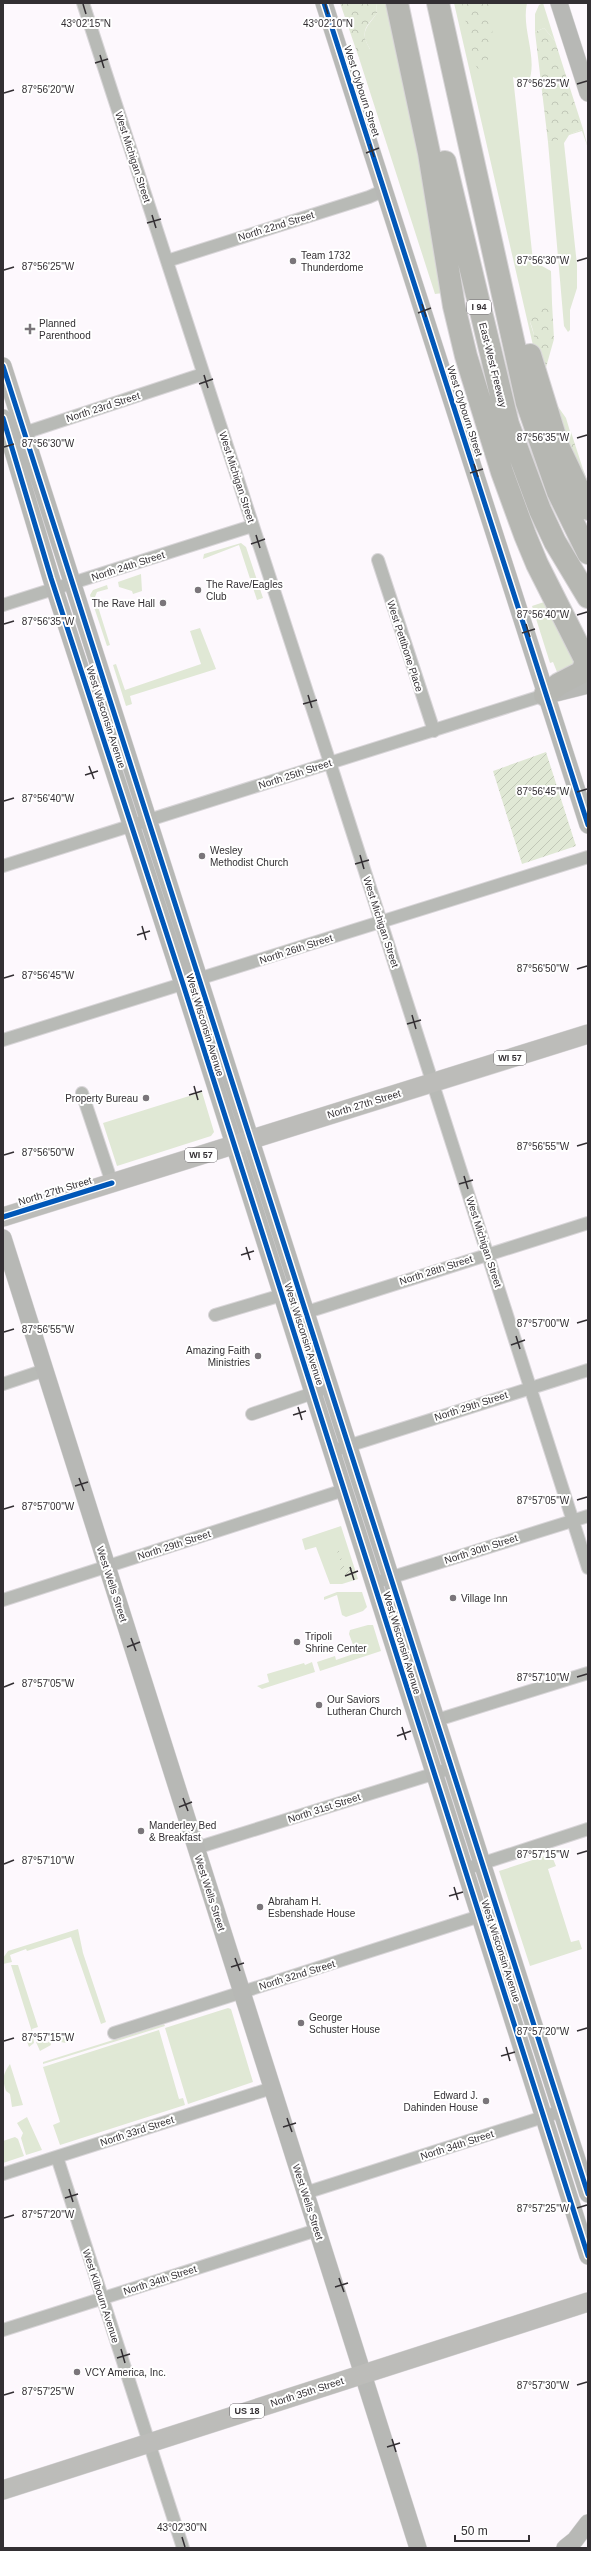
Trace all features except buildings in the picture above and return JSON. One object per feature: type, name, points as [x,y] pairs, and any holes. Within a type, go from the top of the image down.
[{"type":"highway","points":[[397,3],[429,153],[454,306],[466,356],[502,472],[525,535],[537,564],[584,654],[585,668],[582,672],[558,684],[546,695]]},
{"type":"highway","name":"East-West Freeway","points":[[408,3],[508,424],[540,510],[555,542],[588,597]]},
{"type":"highway","name":"I 94","points":[[438,3],[527,403],[558,492],[588,553]]},
{"type":"highway","points":[[460,100],[495,214],[543,400],[558,446],[587,507]]},
{"type":"highway","points":[[567,620],[588,650]]},
{"type":"main road","name":"West Clybourn Street","points":[[324,3],[588,825]]},
{"type":"main road","points":[[559,3],[588,93]]},
{"type":"main road","name":"West Wisconsin Avenue","points":[[3,366],[12,437],[54,588],[314,1393],[434,1773],[545,2116],[588,2256]]},
{"type":"main road","name":"West Wisconsin Avenue","points":[[3,418],[72,583],[307,1312],[588,2194]]},
{"type":"main road","name":"North 25th Street","points":[[546,695],[566,692],[588,685]]},
{"type":"main road","name":"North 27th Street","points":[[3,1217],[588,1034]]},
{"type":"main road","name":"West Wells Street","points":[[3,1238],[418,2548]]},
{"type":"main road","points":[[276,1278],[288,1287],[296,1305],[307,1312]]},
{"type":"main road","points":[[560,2164],[577,2159]]},
{"type":"main road","name":"North 35th Street","points":[[3,2490],[588,2302]]},
{"type":"main road","points":[[564,2548],[575,2540],[588,2523]]},
{"type":"main road","points":[[583,2548],[588,2543]]},
{"type":"street","name":"West Michigan Street","points":[[83,3],[252,526],[331,763],[588,1568]]},
{"type":"street","name":"North 22nd Street","points":[[167,260],[369,197],[385,190]]},
{"type":"street","name":"North 23rd Street","points":[[12,437],[203,374]]},
{"type":"street","name":"North 24th Street","points":[[3,605],[252,526]]},
{"type":"street","name":"West Pettibone Place","points":[[378,560],[434,731]]},
{"type":"street","name":"North 25th Street","points":[[3,866],[546,695]]},
{"type":"street","name":"North 26th Street","points":[[3,1040],[588,857]]},
{"type":"street","points":[[82,1093],[112,1183]]},
{"type":"street","name":"North 28th Street","points":[[307,1312],[588,1222]]},
{"type":"street","points":[[215,1315],[282,1295]]},
{"type":"street","points":[[3,1384],[45,1370]]},
{"type":"street","name":"North 29th Street","points":[[332,1451],[588,1370]]},
{"type":"street","points":[[252,1414],[330,1388]]},
{"type":"street","name":"North 29th Street","points":[[3,1600],[344,1490]]},
{"type":"street","name":"North 30th Street","points":[[374,1583],[588,1516]]},
{"type":"street","points":[[437,1720],[588,1673]]},
{"type":"street","name":"North 31st Street","points":[[196,1848],[452,1768]]},
{"type":"street","points":[[465,1869],[588,1829]]},
{"type":"street","name":"North 32nd Street","points":[[114,2033],[480,1916]]},
{"type":"street","name":"North 33rd Street","points":[[3,2174],[272,2088]]},
{"type":"street","name":"North 34th Street","points":[[305,2193],[562,2111]]},
{"type":"street","name":"West Kilbourn Avenue","points":[[57,2157],[182,2548]]},
{"type":"street","name":"North 34th Street","points":[[3,2330],[317,2230]]},
{"type":"green space","points":[[340,3],[376,3],[377,13],[367,26],[365,32],[366,42],[371,52],[359,58]]},
{"type":"green space","points":[[376,3],[386,3],[401,58],[443,293],[435,294],[359,58],[370,49],[365,38],[365,34],[367,26],[377,13]]},
{"type":"green space","points":[[454,3],[527,3],[526,23],[532,64],[531,74],[528,84],[513,77],[533,261],[551,271],[552,303],[530,322],[541,358],[544,360],[552,398],[566,418],[581,468],[583,469],[588,482],[588,497],[541,380]]},
{"type":"green space","points":[[462,3],[488,3],[492,13],[484,15],[492,29],[493,37],[489,47],[487,70],[479,70],[474,62],[472,34],[467,28]]},
{"type":"green space","points":[[543,3],[555,41],[544,28],[535,32],[535,14],[539,5]]},
{"type":"green space","points":[[544,28],[555,41],[583,129],[557,140],[548,142],[535,32]]},
{"type":"green space","points":[[583,129],[588,148],[582,131],[569,135],[564,143],[577,265],[577,288],[570,310],[570,330],[568,332],[564,326],[548,142]]},
{"type":"green space","points":[[546,303],[552,303],[554,339],[545,371],[537,350],[530,322],[538,308]]},
{"type":"green space","points":[[571,432],[583,469],[576,463],[569,447],[569,437]]},
{"type":"green space","points":[[241,543],[246,547],[263,598],[257,600],[239,545],[203,559],[204,554]]},
{"type":"green space","points":[[141,574],[142,591],[133,594],[132,591],[119,587],[118,582]]},
{"type":"green space","points":[[107,585],[108,589],[97,592],[95,597],[110,645],[107,646],[90,595],[93,590]]},
{"type":"green space","points":[[547,601],[575,650],[574,663],[565,671],[557,672],[553,662],[550,663],[532,606]]},
{"type":"green space","points":[[200,628],[216,669],[130,696],[132,704],[126,706],[113,665],[116,664],[125,690],[201,664],[190,631]]},
{"type":"green space","points":[[546,752],[576,846],[522,864],[493,771]]},
{"type":"green space","points":[[202,1092],[214,1132],[211,1136],[117,1166],[103,1123]]},
{"type":"green space","points":[[341,1526],[358,1579],[342,1584],[330,1584],[316,1547],[305,1550],[302,1539]]},
{"type":"green space","points":[[337,1551],[339,1551],[344,1566],[352,1568],[352,1571],[346,1575],[339,1573],[342,1566]]},
{"type":"green space","points":[[337,1592],[362,1592],[367,1607],[363,1611],[346,1617],[342,1615],[337,1595],[324,1600],[324,1597]]},
{"type":"green space","points":[[373,1625],[381,1651],[320,1671],[317,1662],[335,1656],[336,1660],[356,1653],[349,1634],[350,1630]]},
{"type":"green space","points":[[312,1662],[315,1672],[262,1689],[257,1686],[269,1682],[267,1674]]},
{"type":"green space","points":[[551,1854],[556,1866],[548,1869],[571,1942],[579,1940],[582,1949],[530,1966],[499,1871]]},
{"type":"green space","points":[[78,1929],[83,1953],[106,2022],[101,2024],[71,1937],[27,1951],[26,1949],[10,1955],[12,1962],[3,1964],[3,1958],[8,1951]]},
{"type":"green space","points":[[11,1965],[18,1965],[38,2027],[32,2029],[34,2043],[29,2047],[25,2036],[32,2032]]},
{"type":"green space","points":[[228,2008],[231,2009],[253,2082],[188,2104],[165,2028]]},
{"type":"green space","points":[[164,2024],[165,2026],[43,2064],[43,2062]]},
{"type":"green space","points":[[159,2030],[179,2099],[183,2098],[185,2105],[60,2145],[53,2125],[60,2122],[43,2067]]},
{"type":"green space","points":[[65,2031],[68,2036],[74,2034],[73,2040],[66,2043],[61,2042],[59,2036],[63,2036],[62,2032]]},
{"type":"green space","points":[[44,2040],[47,2043],[50,2041],[51,2045],[40,2051],[36,2042]]},
{"type":"green space","points":[[10,2064],[23,2105],[12,2107],[10,2094],[6,2091],[4,2083],[5,2074]]},
{"type":"green space","points":[[27,2117],[42,2150],[26,2155],[21,2138],[23,2133],[17,2123]]},
{"type":"green space","points":[[15,2137],[18,2139],[24,2156],[3,2163],[3,2141]]},
{"type":"cycle path","points":[[324,3],[588,825]]},
{"type":"cycle path","points":[[3,366],[588,2194]]},
{"type":"cycle path","points":[[3,418],[51,578],[183,984],[588,2256]]},
{"type":"cycle path","points":[[3,1217],[112,1183]]},
{"type":"place","name":"Team 1732 Thunderdome","points":[[293,261]]},
{"type":"place","name":"Planned Parenthood","points":[[30,329]]},
{"type":"place","name":"The Rave/Eagles Club","points":[[198,590]]},
{"type":"place","name":"The Rave Hall","points":[[163,603]]},
{"type":"place","name":"Wesley Methodist Church","points":[[202,856]]},
{"type":"place","name":"Property Bureau","points":[[146,1098]]},
{"type":"place","name":"Amazing Faith Ministries","points":[[258,1356]]},
{"type":"place","name":"Village Inn","points":[[453,1598]]},
{"type":"place","name":"Tripoli Shrine Center","points":[[297,1642]]},
{"type":"place","name":"Our Saviors Lutheran Church","points":[[319,1705]]},
{"type":"place","name":"Manderley Bed & Breakfast","points":[[141,1831]]},
{"type":"place","name":"Abraham H. Esbenshade House","points":[[260,1907]]},
{"type":"place","name":"George Schuster House","points":[[301,2023]]},
{"type":"place","name":"Edward J. Dahinden House","points":[[486,2101]]},
{"type":"place","name":"VCY America, Inc.","points":[[77,2372]]}]
